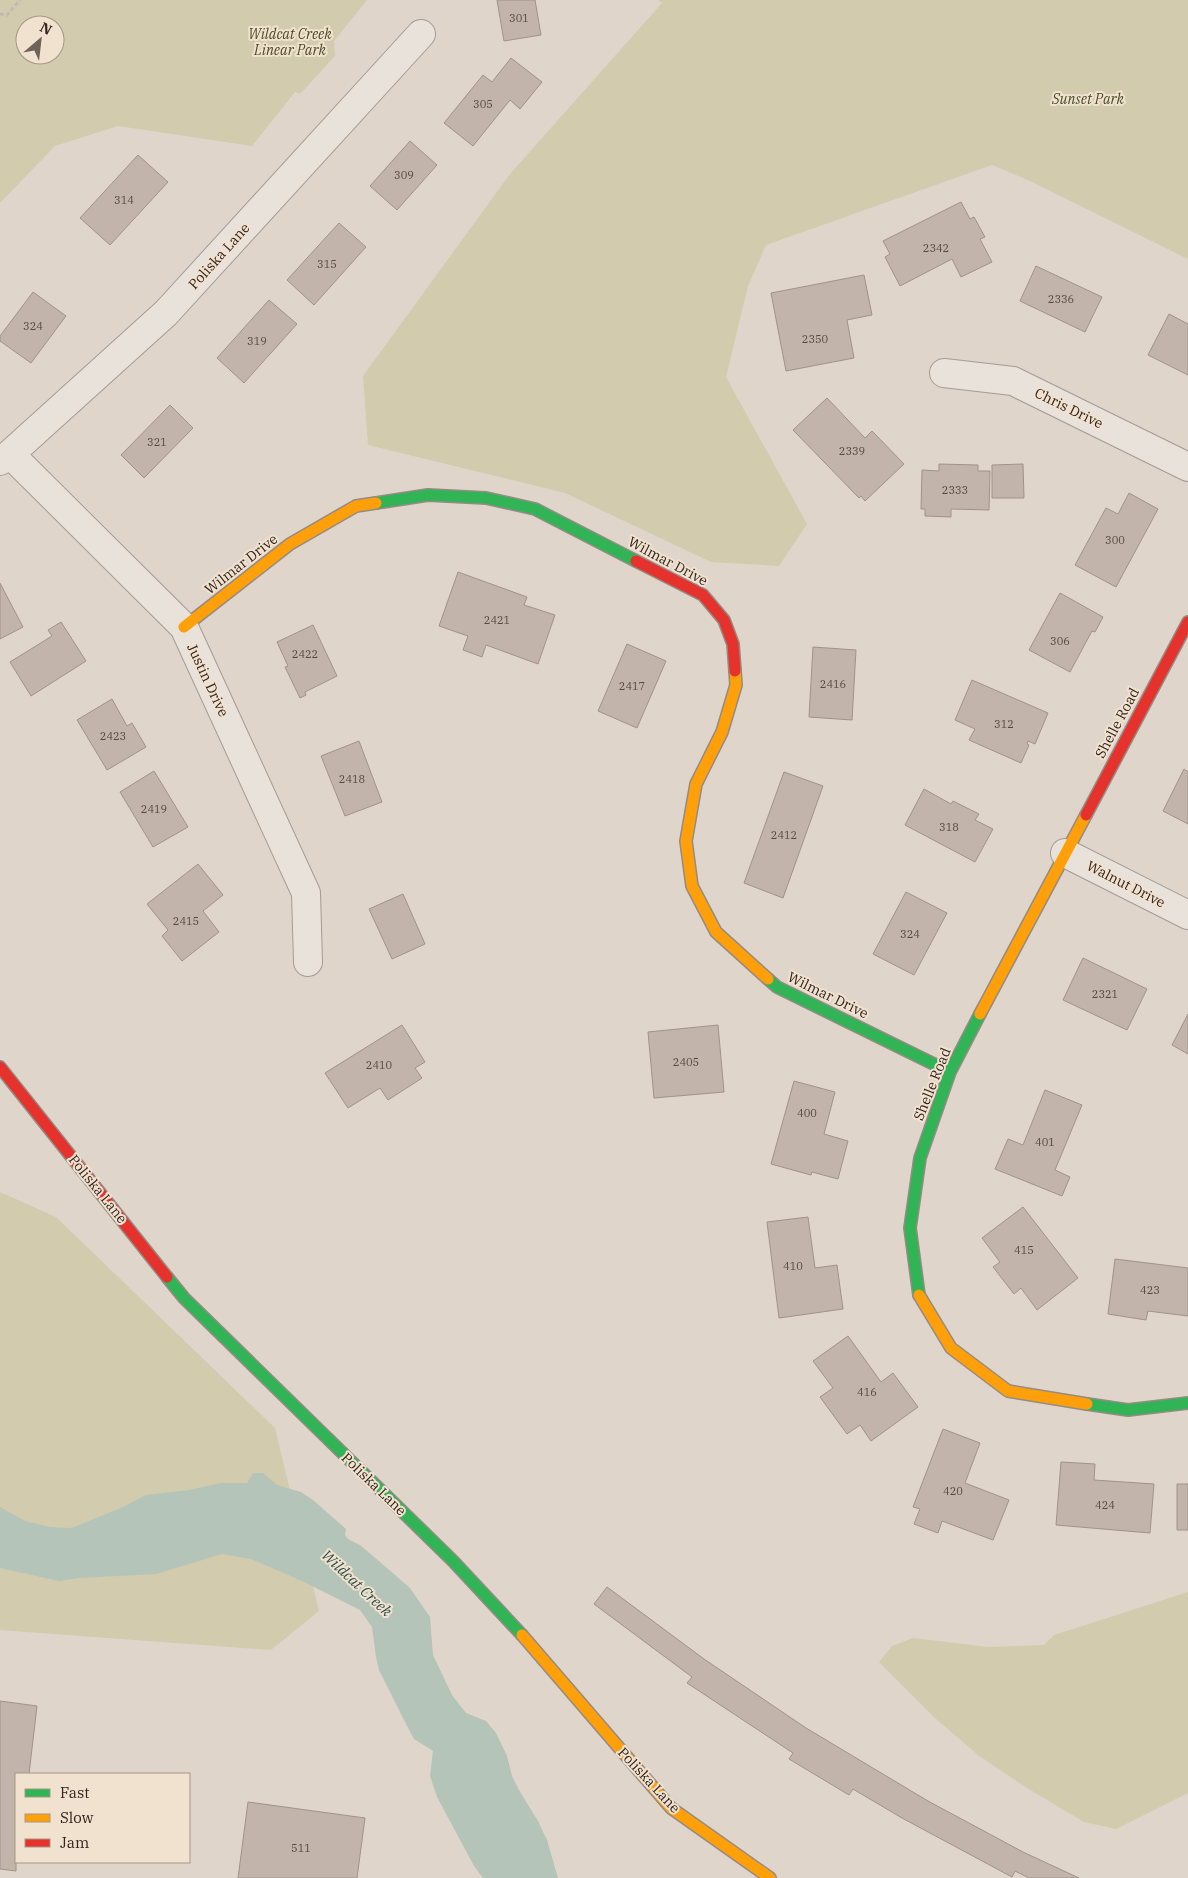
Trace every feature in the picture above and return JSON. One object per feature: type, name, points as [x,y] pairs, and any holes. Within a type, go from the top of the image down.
[{"type":"street","name":"Poliska Lane","points":[[5,458],[166,313],[421,34]]},
{"type":"street","name":"Chris Drive","points":[[944,373],[1013,380],[1188,467]]},
{"type":"street","name":"Justin Drive","points":[[5,458],[184,627],[306,893],[308,962]]},
{"type":"street","name":"Wilmar Drive","points":[[184,627],[290,544],[356,506],[428,495],[486,498],[535,509],[703,595],[724,620],[733,644],[736,685],[722,732],[696,784],[686,841],[692,886],[696,894],[716,932],[777,987],[950,1072]]},
{"type":"street","name":"Shelle Road","points":[[1188,622],[950,1072],[920,1158],[910,1228],[918,1294],[951,1348],[1008,1391],[1128,1410],[1188,1403]]},
{"type":"street","name":"Walnut Drive","points":[[1065,853],[1188,915]]},
{"type":"street","name":"Poliska Lane","points":[[0,1067],[184,1298],[453,1561],[521,1633],[671,1808],[770,1878]]},
{"type":"path","points":[[0,14],[7,15],[20,0]]},
{"type":"green space","name":"Wildcat Creek Linear Park","points":[[0,0],[367,0],[334,41],[335,56],[300,94],[295,92],[252,146],[118,126],[55,146],[0,203]]},
{"type":"green space","name":"Sunset Park","points":[[658,0],[1188,0],[1188,259],[1030,181],[992,165],[766,245],[748,286],[726,377],[807,524],[779,566],[711,562],[565,493],[368,445],[363,376],[510,174],[662,3]]},
{"type":"green space","points":[[0,1192],[56,1217],[275,1428],[319,1611],[271,1650],[0,1630]]},
{"type":"green space","points":[[1188,1592],[1188,1793],[1116,1829],[1084,1822],[1027,1788],[978,1755],[935,1718],[879,1662],[892,1646],[913,1638],[988,1647],[1044,1645],[1054,1635]]},
{"type":"water","name":"Wildcat Creek","points":[[253,1473],[263,1473],[277,1485],[301,1492],[313,1500],[346,1529],[345,1535],[348,1539],[360,1545],[410,1588],[430,1617],[433,1655],[452,1695],[466,1713],[486,1721],[496,1733],[507,1756],[512,1776],[547,1840],[558,1878],[483,1878],[474,1866],[437,1797],[430,1776],[433,1751],[414,1739],[407,1726],[379,1670],[372,1627],[360,1610],[302,1581],[251,1559],[222,1554],[156,1574],[79,1578],[59,1581],[0,1568],[0,1507],[25,1521],[50,1527],[72,1528],[123,1507],[146,1495],[189,1490],[221,1483],[247,1483]]},
{"type":"building","points":[[497,0],[535,0],[541,35],[504,41]]},
{"type":"building","points":[[511,58],[542,82],[520,109],[510,100],[473,146],[444,123],[483,75],[492,82]]},
{"type":"building","points":[[410,141],[437,165],[397,210],[370,186]]},
{"type":"building","points":[[138,155],[168,182],[110,245],[80,218]]},
{"type":"building","points":[[961,202],[970,219],[974,217],[985,237],[980,239],[992,262],[961,277],[952,259],[900,286],[885,257],[890,254],[883,241]]},
{"type":"building","points":[[339,223],[366,247],[314,305],[287,280]]},
{"type":"building","points":[[1036,266],[1102,297],[1085,332],[1020,301]]},
{"type":"building","points":[[864,275],[872,315],[847,320],[854,358],[786,371],[771,293]]},
{"type":"building","points":[[33,292],[66,316],[31,363],[0,341],[0,336]]},
{"type":"building","points":[[269,300],[297,324],[244,383],[217,358]]},
{"type":"building","points":[[1169,314],[1188,324],[1188,375],[1148,355]]},
{"type":"building","points":[[827,398],[865,438],[872,431],[904,464],[865,501],[861,496],[859,498],[793,430]]},
{"type":"building","points":[[170,405],[193,428],[144,478],[121,455]]},
{"type":"building","points":[[939,464],[978,465],[978,471],[990,471],[989,510],[951,509],[951,517],[925,516],[925,509],[921,509],[922,470],[939,471]]},
{"type":"building","points":[[1023,464],[1024,498],[992,498],[992,465]]},
{"type":"building","points":[[1129,493],[1158,509],[1116,587],[1075,565],[1106,508],[1118,514]]},
{"type":"building","points":[[458,572],[527,597],[524,605],[555,615],[538,664],[486,645],[482,657],[463,650],[468,636],[439,626]]},
{"type":"building","points":[[0,583],[23,627],[0,639]]},
{"type":"building","points":[[1060,593],[1103,617],[1095,632],[1092,631],[1070,672],[1029,650]]},
{"type":"building","points":[[61,622],[86,661],[31,696],[10,662],[52,636],[48,630]]},
{"type":"building","points":[[313,625],[337,676],[305,692],[306,695],[300,698],[285,667],[288,666],[277,642]]},
{"type":"building","points":[[627,644],[666,661],[637,728],[598,711]]},
{"type":"building","points":[[813,647],[856,650],[852,720],[809,717]]},
{"type":"building","points":[[972,680],[1048,713],[1035,744],[1028,741],[1027,744],[1029,745],[1021,763],[969,740],[975,729],[955,720]]},
{"type":"building","points":[[112,699],[127,726],[132,723],[146,747],[107,770],[77,720]]},
{"type":"building","points":[[359,741],[382,802],[345,816],[321,756]]},
{"type":"building","points":[[1184,769],[1188,772],[1188,824],[1163,811]]},
{"type":"building","points":[[154,771],[188,827],[153,847],[120,792]]},
{"type":"building","points":[[784,772],[823,786],[783,898],[744,883]]},
{"type":"building","points":[[924,789],[951,804],[953,801],[979,814],[975,820],[993,829],[975,862],[905,825]]},
{"type":"building","points":[[198,864],[223,895],[203,911],[219,932],[182,961],[162,936],[168,930],[147,904]]},
{"type":"building","points":[[906,892],[947,913],[914,975],[873,954]]},
{"type":"building","points":[[403,894],[425,944],[392,959],[369,909]]},
{"type":"building","points":[[1083,958],[1147,989],[1127,1030],[1063,1000]]},
{"type":"building","points":[[1188,1014],[1188,1054],[1172,1045]]},
{"type":"building","points":[[402,1025],[425,1062],[415,1068],[422,1078],[388,1100],[380,1088],[348,1108],[325,1073]]},
{"type":"building","points":[[718,1025],[724,1092],[654,1098],[648,1032]]},
{"type":"building","points":[[794,1081],[835,1092],[824,1134],[848,1141],[838,1179],[812,1172],[811,1175],[771,1164]]},
{"type":"building","points":[[1045,1090],[1082,1105],[1055,1170],[1070,1177],[1062,1196],[995,1169],[1008,1139],[1023,1145]]},
{"type":"building","points":[[1023,1207],[1078,1278],[1037,1310],[1021,1288],[1014,1294],[993,1267],[1000,1262],[982,1238]]},
{"type":"building","points":[[808,1217],[815,1268],[837,1265],[843,1309],[779,1318],[767,1222]]},
{"type":"building","points":[[1115,1259],[1188,1268],[1188,1316],[1148,1311],[1146,1320],[1108,1314]]},
{"type":"building","points":[[848,1336],[881,1382],[893,1373],[918,1407],[871,1441],[860,1425],[847,1434],[820,1397],[833,1388],[813,1361]]},
{"type":"building","points":[[943,1429],[980,1443],[965,1483],[1009,1500],[993,1540],[942,1521],[938,1533],[914,1524],[920,1509],[913,1507]]},
{"type":"building","points":[[1061,1462],[1095,1464],[1094,1480],[1154,1484],[1150,1533],[1056,1525]]},
{"type":"building","points":[[1177,1484],[1188,1484],[1188,1530],[1177,1530]]},
{"type":"building","points":[[607,1587],[704,1659],[806,1728],[928,1801],[1023,1852],[1079,1878],[1029,1878],[1015,1871],[1012,1877],[902,1818],[853,1789],[849,1795],[789,1759],[793,1753],[687,1683],[692,1677],[594,1604]]},
{"type":"building","points":[[0,1701],[37,1706],[29,1773],[15,1773],[16,1871],[0,1869]]},
{"type":"building","points":[[248,1802],[365,1818],[357,1878],[238,1878]]},
{"type":"traffic: fast","points":[[376,503],[428,495],[486,498],[535,509],[636,561]]},
{"type":"traffic: fast","points":[[768,979],[777,987],[950,1072]]},
{"type":"traffic: fast","points":[[919,1295],[910,1228],[920,1158],[950,1072],[980,1014]]},
{"type":"traffic: fast","points":[[167,1277],[184,1298],[453,1561],[522,1635]]},
{"type":"traffic: fast","points":[[1087,1404],[1128,1410],[1188,1403]]},
{"type":"traffic: slow","points":[[184,627],[290,544],[356,506],[376,503]]},
{"type":"traffic: slow","points":[[735,671],[736,685],[722,732],[696,784],[686,841],[692,886],[716,932],[768,979]]},
{"type":"traffic: slow","points":[[980,1014],[1086,815]]},
{"type":"traffic: slow","points":[[919,1295],[951,1348],[1008,1391],[1087,1404]]},
{"type":"traffic: slow","points":[[522,1635],[671,1808],[770,1878]]},
{"type":"traffic: jam","points":[[636,561],[703,595],[724,620],[733,644],[735,671]]},
{"type":"traffic: jam","points":[[1086,815],[1188,622]]},
{"type":"traffic: jam","points":[[0,1067],[167,1277]]}]
